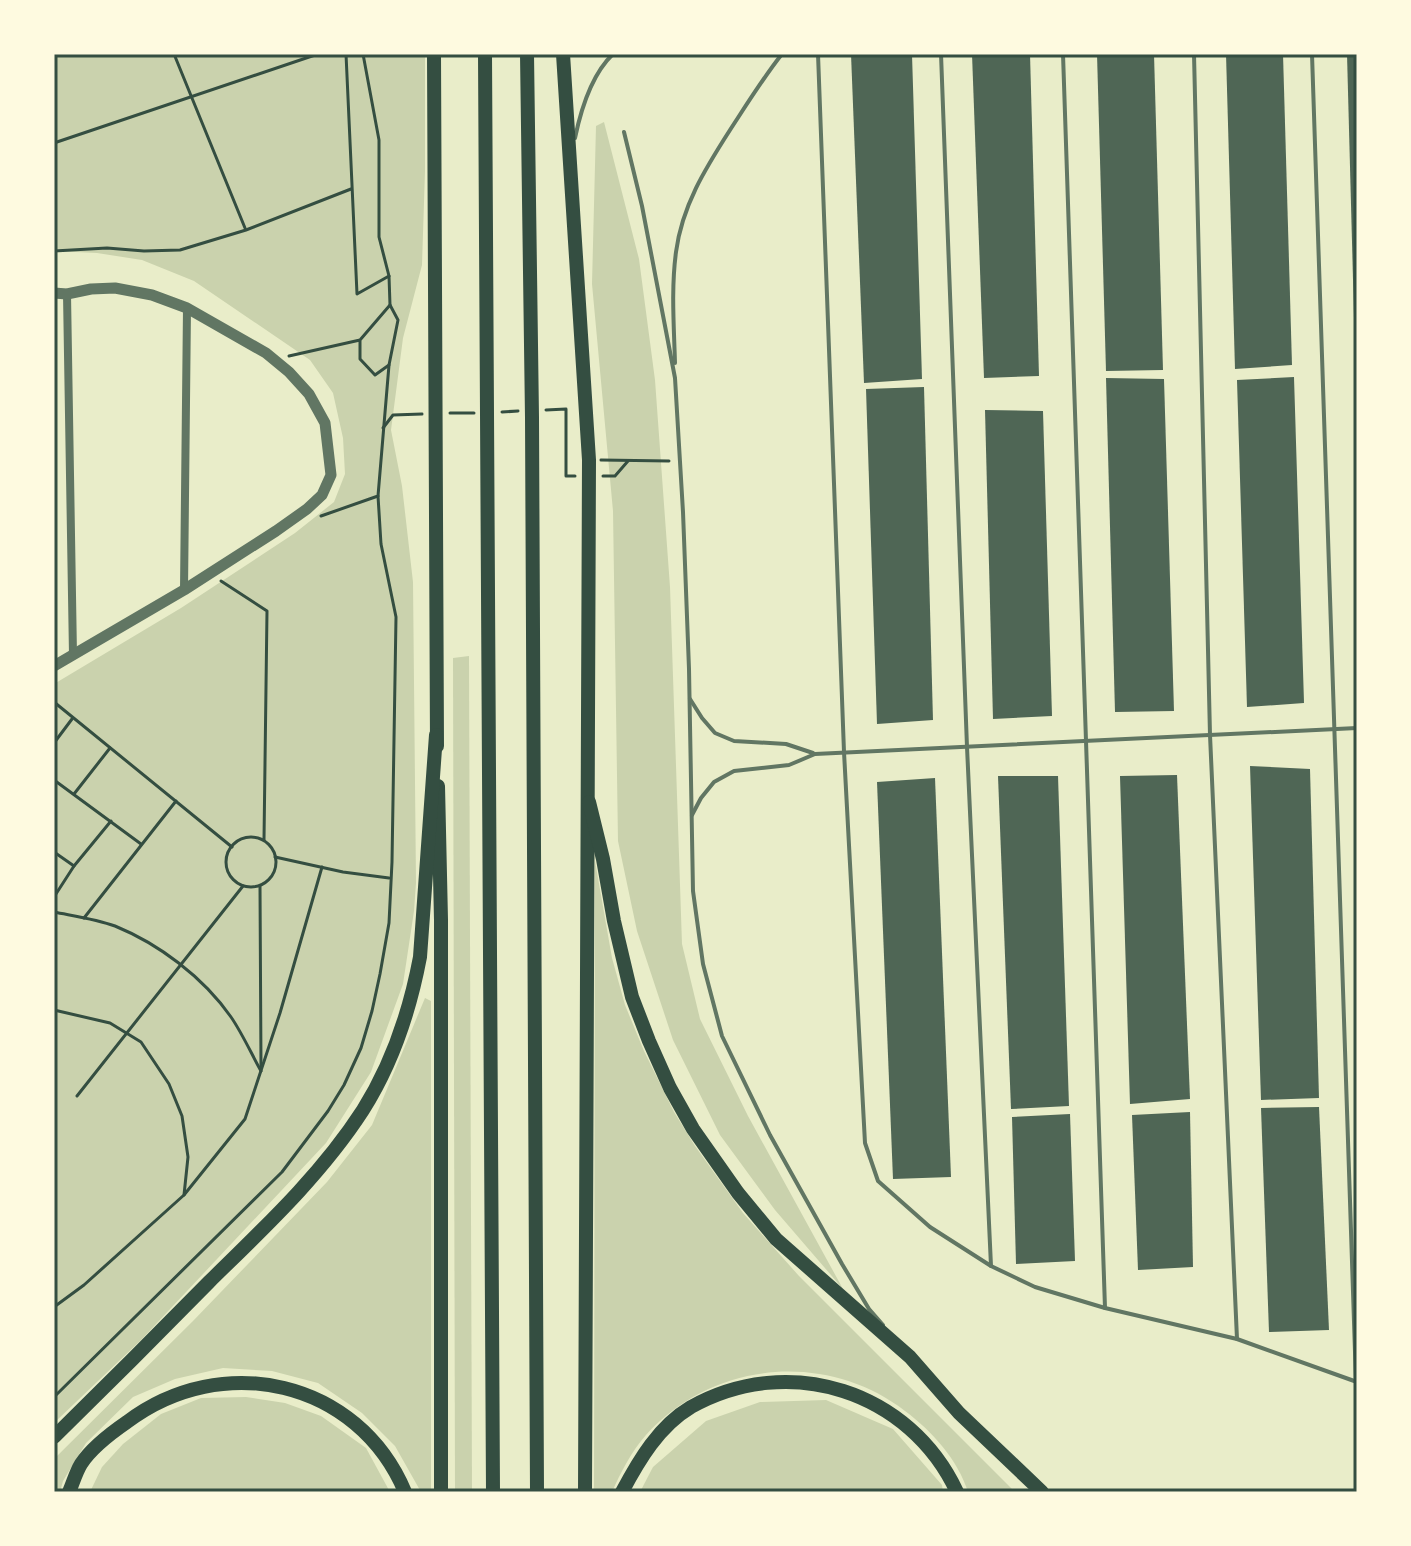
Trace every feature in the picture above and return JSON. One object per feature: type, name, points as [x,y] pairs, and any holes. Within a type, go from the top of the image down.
[{"type":"main road","points":[[434,54],[436,735],[441,920],[441,1492]]},
{"type":"main road","points":[[485,54],[493,1492]]},
{"type":"main road","points":[[527,54],[537,1492]]},
{"type":"main road","points":[[563,54],[589,460],[585,1492]]},
{"type":"main road","points":[[54,1437],[267,1225],[324,1163],[364,1108],[403,1024],[420,957],[436,735]]},
{"type":"main road","points":[[589,802],[632,997],[670,1088],[693,1129],[738,1193],[776,1239],[910,1357],[959,1413],[1042,1492]]},
{"type":"main road","points":[[69,1492],[81,1464],[108,1436],[145,1408],[210,1384],[249,1381],[326,1403],[355,1422],[381,1450],[397,1473],[405,1492]]},
{"type":"main road","points":[[622,1492],[640,1457],[671,1423],[691,1408],[748,1386],[792,1382],[833,1387],[892,1414],[926,1443],[957,1492]]},
{"type":"street","points":[[54,293],[115,288],[152,295],[187,308],[266,353],[309,394],[325,423],[331,475],[322,495],[307,509],[184,590],[54,666]]},
{"type":"street","points":[[54,302],[67,294]]},
{"type":"street","points":[[67,294],[73,655]]},
{"type":"street","points":[[184,590],[187,308]]},
{"type":"lane","points":[[572,180],[575,136],[587,95],[602,66],[613,54]]},
{"type":"lane","points":[[782,54],[763,78],[703,174],[684,212],[676,253],[673,290],[675,378],[681,461],[693,891],[703,964],[722,1036],[770,1135],[842,1264],[869,1309],[910,1357]]},
{"type":"lane","points":[[818,54],[844,752],[865,1143],[878,1181],[930,1227],[991,1266],[1035,1287],[1105,1308],[1237,1339],[1357,1382],[1312,54]]},
{"type":"lane","points":[[941,54],[967,747],[991,1266]]},
{"type":"lane","points":[[1063,54],[1105,1308]]},
{"type":"lane","points":[[1194,54],[1210,735],[1237,1339]]},
{"type":"lane","points":[[624,132],[642,206],[675,378]]},
{"type":"lane","points":[[689,699],[715,733],[734,741],[786,744],[815,754]]},
{"type":"lane","points":[[691,817],[714,782],[734,771],[789,765],[815,754],[1357,728]]},
{"type":"path","points":[[174,54],[246,230]]},
{"type":"path","points":[[54,143],[318,54]]},
{"type":"path","points":[[346,54],[357,294],[389,276]]},
{"type":"path","points":[[54,1397],[282,1172],[344,1085],[361,1048],[372,1011],[389,923],[391,878],[396,617],[381,544],[378,496],[389,365],[398,320],[390,305],[389,276],[379,237],[379,140],[363,54]]},
{"type":"path","points":[[54,251],[107,248],[180,250],[246,230],[351,189]]},
{"type":"path","points":[[274,360],[360,340],[390,305]]},
{"type":"path","points":[[360,340],[360,359],[375,375],[389,365]]},
{"type":"path","points":[[383,428],[393,415]]},
{"type":"path","points":[[589,460],[681,461]]},
{"type":"path","points":[[615,476],[628,461]]},
{"type":"path","points":[[320,516],[378,496]]},
{"type":"path","points":[[210,573],[267,611],[264,840]]},
{"type":"path","points":[[54,702],[232,847]]},
{"type":"path","points":[[54,743],[72,719]]},
{"type":"path","points":[[74,794],[110,748]]},
{"type":"path","points":[[54,780],[142,844]]},
{"type":"path","points":[[84,918],[177,800]]},
{"type":"path","points":[[54,897],[74,866],[111,821]]},
{"type":"path","points":[[248,837],[264,840],[270,845],[276,868],[260,886],[243,886],[230,875],[227,867],[232,847],[248,837]]},
{"type":"path","points":[[54,852],[74,866]]},
{"type":"path","points":[[275,857],[343,872],[391,878]]},
{"type":"path","points":[[54,1307],[84,1285],[184,1195],[245,1119],[280,1013],[322,867]]},
{"type":"path","points":[[77,1096],[243,886]]},
{"type":"path","points":[[260,886],[261,1071]]},
{"type":"path","points":[[54,912],[113,925],[180,964],[208,988],[231,1017],[261,1071]]},
{"type":"path","points":[[54,1010],[110,1023],[141,1042],[169,1084],[182,1116],[188,1157],[184,1195]]},
{"type":"green space","points":[[54,54],[425,54],[425,171],[422,265],[403,338],[391,430],[402,486],[413,582],[416,883],[403,984],[371,1072],[326,1143],[141,1340],[54,1423],[54,684],[181,608],[295,533],[334,502],[345,474],[343,438],[333,393],[310,360],[194,281],[142,260],[54,251]]},
{"type":"green space","points":[[604,122],[639,259],[655,380],[670,587],[682,944],[700,1019],[748,1116],[843,1289],[775,1210],[720,1135],[673,1040],[637,931],[618,841],[613,511],[592,284],[596,126]]},
{"type":"green space","points":[[469,656],[472,1492],[455,1492],[453,658]]},
{"type":"green space","points":[[595,861],[612,958],[625,1005],[674,1112],[695,1146],[743,1213],[799,1276],[1015,1492],[968,1492],[958,1469],[934,1437],[905,1411],[874,1392],[841,1379],[806,1372],[771,1372],[737,1379],[704,1391],[673,1410],[646,1435],[627,1462],[612,1492],[594,1492]]},
{"type":"green space","points":[[425,998],[431,1001],[431,1492],[421,1492],[395,1446],[362,1413],[318,1383],[272,1371],[223,1368],[175,1379],[133,1397],[86,1443],[63,1481],[60,1492],[54,1492],[54,1459],[327,1182],[372,1125]]},
{"type":"green space","points":[[246,1397],[285,1403],[321,1416],[366,1448],[390,1492],[90,1492],[102,1467],[123,1444],[161,1414],[201,1398]]},
{"type":"green space","points":[[826,1400],[893,1429],[942,1485],[943,1492],[640,1492],[653,1467],[706,1421],[760,1402]]},
{"type":"building","points":[[851,54],[912,54],[922,379],[864,383]]},
{"type":"building","points":[[972,54],[1030,54],[1039,376],[984,378]]},
{"type":"building","points":[[1097,54],[1154,54],[1163,370],[1106,371]]},
{"type":"building","points":[[1226,54],[1283,54],[1292,365],[1235,369]]},
{"type":"building","points":[[1347,54],[1357,54],[1357,317],[1354,317]]},
{"type":"building","points":[[1294,377],[1304,703],[1247,707],[1237,380]]},
{"type":"building","points":[[1106,378],[1164,379],[1174,711],[1115,712]]},
{"type":"building","points":[[924,387],[933,720],[877,724],[866,389]]},
{"type":"building","points":[[985,410],[1043,411],[1052,716],[993,719]]},
{"type":"building","points":[[1250,766],[1310,769],[1319,1098],[1261,1100]]},
{"type":"building","points":[[1177,775],[1190,1099],[1130,1104],[1120,776]]},
{"type":"building","points":[[998,776],[1058,776],[1069,1106],[1011,1109]]},
{"type":"building","points":[[935,778],[951,1177],[893,1179],[877,782]]},
{"type":"building","points":[[1319,1107],[1329,1330],[1269,1332],[1261,1108]]},
{"type":"building","points":[[1190,1112],[1193,1267],[1138,1270],[1132,1115]]},
{"type":"building","points":[[1070,1114],[1075,1261],[1016,1264],[1012,1117]]}]
